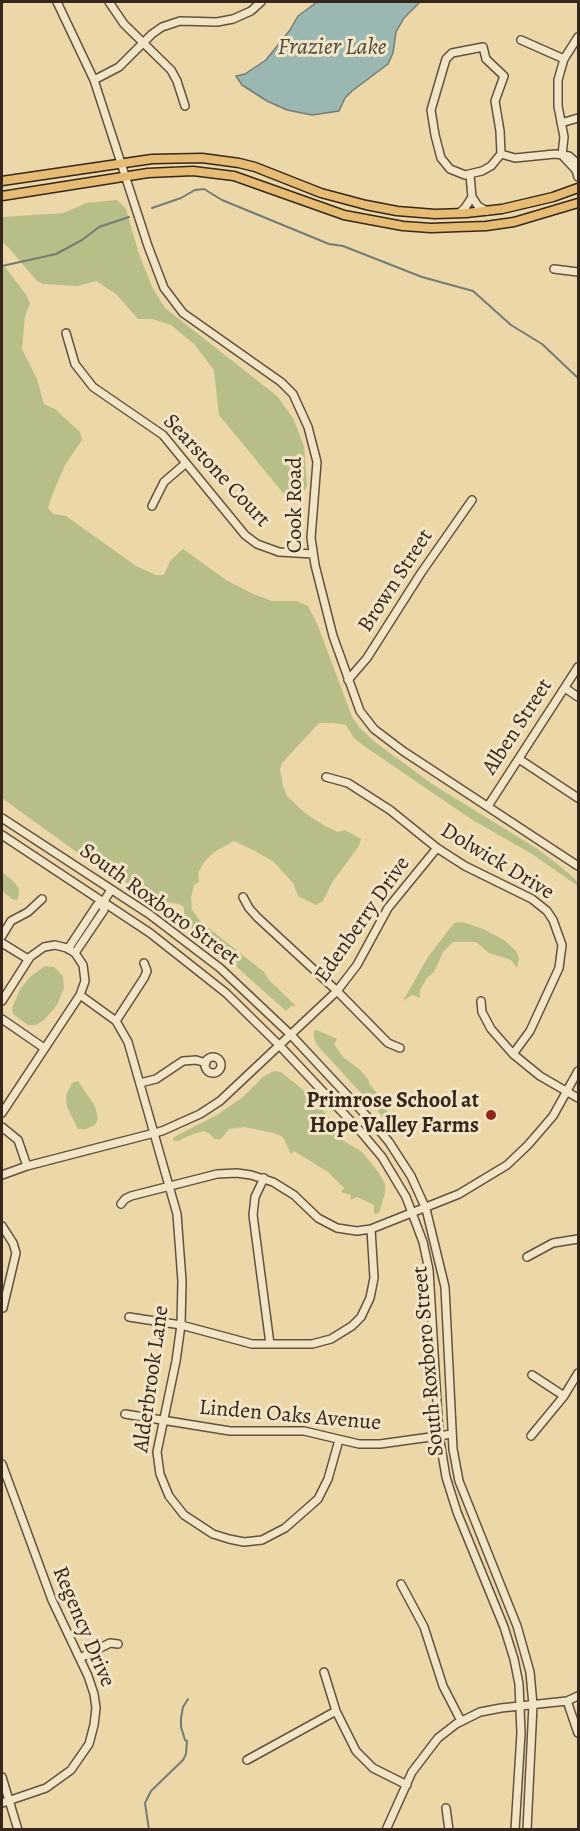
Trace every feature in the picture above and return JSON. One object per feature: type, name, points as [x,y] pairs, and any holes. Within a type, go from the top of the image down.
[{"type":"main road","points":[[2,181],[172,158],[223,160],[255,167],[321,193],[366,206],[416,213],[487,211],[528,204],[579,188]]},
{"type":"main road","points":[[2,196],[172,171],[212,172],[253,182],[344,215],[376,222],[431,228],[486,226],[514,222],[579,203]]},
{"type":"street","name":"Cook Road","points":[[57,2],[94,80],[161,280],[177,306],[193,321],[272,374],[293,394],[299,404],[317,462],[312,532],[313,554],[333,636],[360,711],[375,729],[403,751],[579,866]]},
{"type":"street","points":[[110,2],[124,24],[174,75],[185,106]]},
{"type":"street","points":[[94,80],[119,68],[157,31],[171,24],[188,20],[217,22],[233,19],[251,11],[261,2]]},
{"type":"street","points":[[562,155],[564,143],[557,90],[564,59],[579,37]]},
{"type":"street","points":[[520,40],[564,59]]},
{"type":"street","points":[[483,46],[486,59],[504,76],[495,101],[501,154],[491,166],[470,175],[450,169],[441,158],[431,110],[446,59],[453,53],[483,46]]},
{"type":"street","points":[[561,123],[579,118]]},
{"type":"street","points":[[501,154],[515,158],[555,154],[573,158],[579,164]]},
{"type":"street","points":[[562,155],[576,170],[579,177]]},
{"type":"street","points":[[470,175],[472,197],[478,206],[487,211]]},
{"type":"street","points":[[459,213],[472,197]]},
{"type":"street","points":[[554,269],[579,272]]},
{"type":"street","name":"Searstone Court","points":[[66,333],[75,364],[93,387],[163,435],[245,535],[257,544],[279,552],[313,554]]},
{"type":"street","points":[[152,506],[164,482],[186,463]]},
{"type":"street","name":"Brown Street","points":[[348,680],[367,658],[421,573],[472,500]]},
{"type":"street","name":"Alben Street","points":[[488,806],[579,667]]},
{"type":"street","points":[[565,688],[579,697]]},
{"type":"street","points":[[519,759],[579,798]]},
{"type":"street","name":"Dolwick Drive","points":[[327,777],[348,783],[390,810],[436,848],[465,866],[532,899],[547,911],[556,925],[561,945],[559,968],[530,1030],[513,1054]]},
{"type":"street","name":"South Roxboro Street","points":[[2,818],[173,932],[212,962],[291,1035],[374,1124],[411,1176],[426,1209],[445,1287],[452,1434],[459,1481],[517,1626],[530,1672],[533,1705],[527,1830]]},
{"type":"street","name":"South Roxboro Street","points":[[2,835],[174,950],[200,971],[280,1046],[341,1110],[382,1157],[395,1177],[413,1212],[423,1242],[432,1288],[439,1435],[446,1477],[457,1512],[504,1628],[514,1659],[521,1706],[515,1830]]},
{"type":"street","name":"Edenberry Drive","points":[[2,1175],[27,1166],[155,1133],[184,1122],[220,1101],[337,991],[357,965],[388,908],[436,848]]},
{"type":"street","points":[[72,951],[104,910],[103,903],[111,890]]},
{"type":"street","points":[[243,897],[257,917],[337,991],[388,1043],[400,1048]]},
{"type":"street","points":[[2,936],[11,921],[28,912],[42,899]]},
{"type":"street","points":[[2,943],[28,959]]},
{"type":"street","points":[[2,1001],[28,959],[44,947],[55,945],[72,951],[85,970],[85,981],[80,995],[2,1113]]},
{"type":"street","points":[[80,995],[116,1021],[144,978],[147,971],[144,963]]},
{"type":"street","points":[[481,1001],[484,1018],[501,1042],[513,1054],[540,1076],[579,1098]]},
{"type":"street","points":[[2,1019],[44,1048]]},
{"type":"street","name":"Alderbrook Lane","points":[[116,1021],[128,1042],[170,1186],[179,1233],[182,1281],[181,1325],[176,1361],[159,1439],[158,1465],[168,1496],[177,1508],[192,1521],[213,1534],[243,1542],[262,1540],[273,1535],[314,1504],[324,1489],[339,1440]]},
{"type":"street","points":[[140,1083],[156,1079],[183,1061],[195,1060],[206,1063]]},
{"type":"street","points":[[121,1204],[127,1197],[170,1186],[224,1173],[244,1174],[264,1178],[283,1188],[327,1223],[348,1230],[371,1229],[426,1209],[470,1189],[507,1165],[540,1132],[568,1092],[579,1071]]},
{"type":"street","points":[[2,1127],[18,1140],[27,1166]]},
{"type":"street","points":[[264,1178],[255,1197],[253,1215],[270,1344]]},
{"type":"street","points":[[2,1226],[13,1243],[15,1253],[3,1308]]},
{"type":"street","points":[[129,1317],[181,1325],[252,1344],[323,1342],[342,1334],[367,1307],[373,1288],[371,1229]]},
{"type":"street","points":[[527,1257],[553,1243],[579,1239]]},
{"type":"street","points":[[531,1436],[564,1396],[579,1373]]},
{"type":"street","points":[[532,1375],[564,1396]]},
{"type":"street","name":"Linden Oaks Avenue","points":[[125,1414],[230,1431],[304,1431],[370,1445],[452,1434]]},
{"type":"street","name":"Regency Drive","points":[[2,1464],[45,1583],[92,1684],[96,1708],[92,1734],[85,1752],[71,1770],[54,1784],[5,1802]]},
{"type":"street","points":[[401,1584],[424,1628],[443,1686],[461,1721]]},
{"type":"street","points":[[80,1658],[110,1643],[118,1644]]},
{"type":"street","points":[[324,1672],[336,1711],[352,1745],[364,1761],[383,1774],[407,1785]]},
{"type":"street","points":[[386,1830],[412,1772],[438,1738],[461,1721],[480,1712],[567,1701],[579,1696]]},
{"type":"street","points":[[567,1701],[579,1732]]},
{"type":"street","points":[[247,1760],[336,1711]]},
{"type":"street","points":[[2,1777],[5,1802],[18,1830]]},
{"type":"street","points":[[446,1808],[449,1830]]},
{"type":"green space","points":[[117,200],[126,209],[138,251],[152,287],[165,308],[277,396],[293,418],[304,446],[307,486],[303,493],[294,498],[284,494],[219,415],[214,370],[195,345],[171,325],[152,319],[138,319],[116,294],[96,281],[77,286],[43,284],[37,281],[2,242],[2,217],[64,213],[86,203]]},
{"type":"green space","points":[[2,263],[27,296],[30,304],[25,316],[22,349],[37,379],[44,404],[55,409],[80,432],[82,440],[65,465],[53,493],[48,508],[53,514],[66,516],[136,566],[156,575],[164,575],[170,561],[183,549],[226,580],[253,594],[272,601],[296,601],[308,606],[318,626],[352,717],[359,727],[375,742],[432,784],[536,848],[576,880],[578,886],[532,854],[471,819],[364,746],[354,738],[346,725],[319,723],[282,763],[280,769],[287,796],[306,814],[338,832],[345,830],[361,839],[359,846],[333,881],[323,901],[316,905],[298,896],[293,883],[274,862],[234,841],[214,852],[204,862],[198,873],[199,882],[194,885],[191,898],[192,910],[201,922],[264,972],[269,980],[296,1006],[291,1006],[286,1011],[232,961],[179,919],[184,914],[184,907],[179,904],[147,899],[126,882],[78,853],[2,798]]},
{"type":"green space","points":[[2,872],[18,887],[17,900],[2,891]]},
{"type":"green space","points":[[463,922],[504,940],[516,951],[519,958],[517,968],[511,960],[489,953],[476,942],[453,942],[443,952],[434,972],[427,978],[420,990],[420,998],[412,995],[403,1001],[428,957],[454,923]]},
{"type":"green space","points":[[45,966],[54,967],[63,976],[64,988],[57,1005],[44,1020],[36,1025],[28,1025],[13,1014],[12,1008],[20,989],[31,976]]},
{"type":"green space","points":[[317,1030],[337,1039],[334,1044],[343,1057],[368,1079],[370,1085],[383,1100],[391,1121],[384,1118],[317,1045],[314,1031]]},
{"type":"green space","points":[[274,1071],[281,1072],[314,1099],[329,1118],[339,1138],[362,1152],[379,1173],[385,1184],[385,1193],[379,1213],[374,1214],[374,1205],[357,1197],[351,1200],[351,1195],[341,1192],[344,1188],[328,1172],[294,1151],[291,1154],[283,1137],[274,1133],[244,1127],[229,1129],[221,1139],[214,1139],[204,1131],[178,1141],[173,1140],[178,1135],[217,1115],[243,1097],[264,1076]]},
{"type":"green space","points":[[78,1081],[95,1106],[98,1119],[95,1125],[86,1129],[78,1129],[67,1107],[66,1095],[72,1083]]},
{"type":"water","name":"Frazier Lake","points":[[317,2],[420,2],[404,18],[396,32],[393,53],[388,64],[352,91],[345,98],[339,111],[312,115],[287,110],[267,101],[242,85],[236,76],[245,74],[266,60],[298,16]]},
{"type":"waterway","points":[[152,208],[181,198],[195,190],[204,189],[222,200],[329,244],[343,246],[422,277],[473,291],[511,325],[542,344],[578,378]]},
{"type":"waterway","points":[[2,266],[56,254],[82,240],[99,227],[129,217]]},
{"type":"waterway","points":[[149,1830],[145,1803],[151,1791],[183,1760],[186,1754],[187,1741],[181,1727],[181,1718],[183,1707],[188,1699]]},
{"type":"place","name":"Primrose School at Hope Valley Farms","points":[[491,1115]]}]
